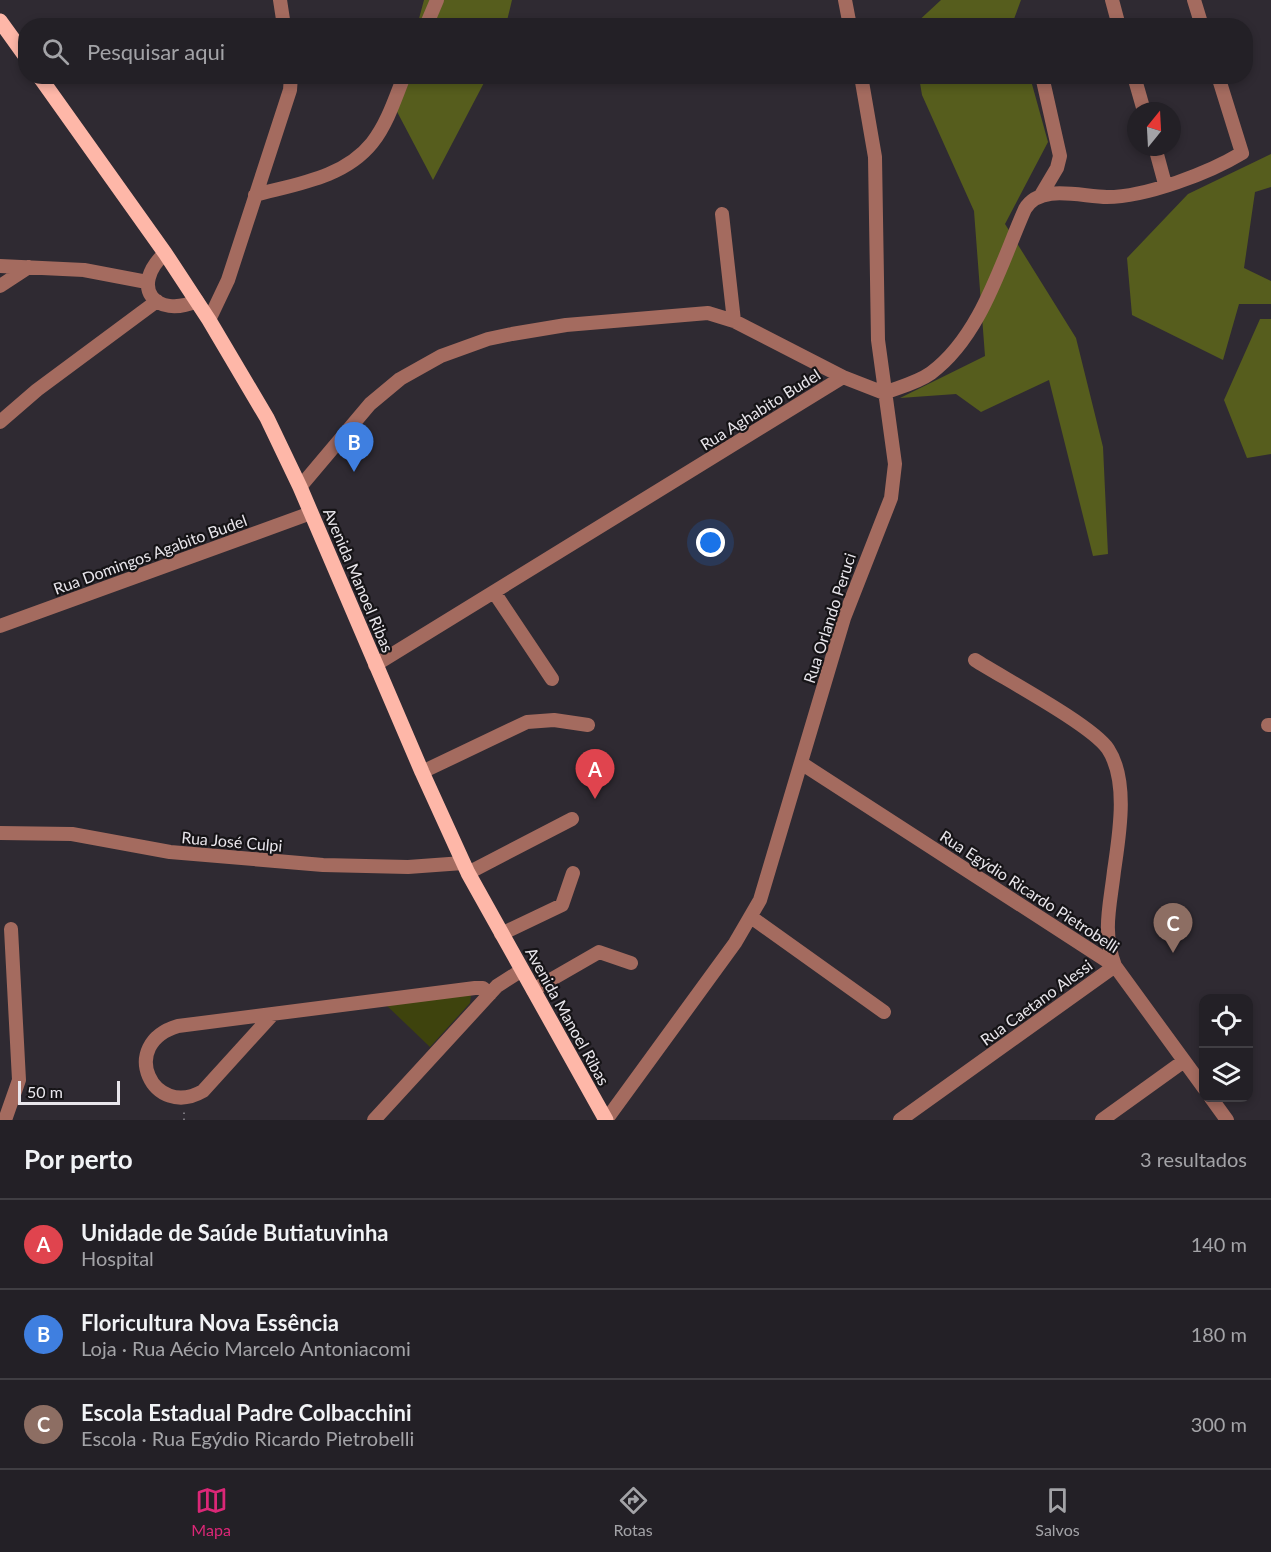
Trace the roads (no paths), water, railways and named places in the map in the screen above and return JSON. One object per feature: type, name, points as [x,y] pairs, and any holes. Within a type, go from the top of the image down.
[{"type":"main road","points":[[0,21],[18,46]]},
{"type":"main road","name":"Avenida Manoel Ribas","points":[[45,84],[197,301],[262,409],[300,487],[375,665],[465,868],[606,1120]]},
{"type":"street","points":[[280,0],[283,18]]},
{"type":"street","points":[[429,18],[437,0]]},
{"type":"street","points":[[845,0],[848,18]]},
{"type":"street","points":[[1112,0],[1117,18]]},
{"type":"street","points":[[1194,0],[1200,18]]},
{"type":"street","points":[[209,320],[228,280],[290,84]]},
{"type":"street","points":[[255,195],[327,176],[354,161],[372,143],[401,84]]},
{"type":"street","name":"Rua Orlando Peruci","points":[[606,1120],[752,917],[767,881],[844,618],[892,491],[895,464],[884,393],[876,292],[874,157],[862,84]]},
{"type":"street","points":[[1041,195],[1058,168],[1060,156],[1044,84]]},
{"type":"street","points":[[1136,84],[1141,102]]},
{"type":"street","points":[[884,393],[929,374],[953,351],[986,298],[1025,208],[1034,197],[1041,195],[1111,197],[1165,184],[1209,170],[1242,153],[1220,84]]},
{"type":"street","points":[[1157,156],[1165,184]]},
{"type":"street","points":[[722,214],[734,321]]},
{"type":"street","points":[[165,254],[151,269],[147,282],[157,301],[163,305],[178,307],[197,301]]},
{"type":"street","points":[[0,266],[84,270],[147,282]]},
{"type":"street","points":[[0,286],[29,267]]},
{"type":"street","points":[[0,422],[38,390],[157,301]]},
{"type":"street","points":[[300,487],[384,391],[418,367],[488,339],[566,325],[708,313],[734,321],[843,377]]},
{"type":"street","name":"Rua Aghabito Budel","points":[[375,665],[843,377],[884,393]]},
{"type":"street","name":"Rua Domingos Agabito Budel","points":[[0,626],[311,513]]},
{"type":"street","points":[[494,592],[552,679]]},
{"type":"street","name":"Rua Caetano Alessi","points":[[900,1120],[1115,966],[1107,935],[1119,801],[1119,782],[1112,756],[1098,738],[1084,727],[975,660]]},
{"type":"street","points":[[422,772],[526,722],[554,720],[588,725]]},
{"type":"street","name":"Rua Egýdio Ricardo Pietrobelli","points":[[801,763],[1115,966],[1199,1082]]},
{"type":"street","points":[[465,868],[572,819]]},
{"type":"street","name":"Rua José Culpi","points":[[0,833],[72,834],[171,852],[324,865],[465,868]]},
{"type":"street","points":[[501,934],[562,905],[573,873]]},
{"type":"street","points":[[752,917],[884,1012]]},
{"type":"street","points":[[5,1120],[19,1080],[11,929]]},
{"type":"street","points":[[533,990],[599,952],[631,963]]},
{"type":"street","points":[[374,1120],[490,993],[522,970]]},
{"type":"street","points":[[273,1014],[203,1091],[185,1100],[176,1099],[158,1091],[147,1075],[147,1052],[159,1034],[178,1026],[480,987],[490,993]]},
{"type":"street","points":[[1102,1120],[1184,1061]]},
{"type":"street","points":[[1214,1102],[1227,1120]]},
{"type":"place","name":"Floricultura Nova Essência","points":[[354,472]]},
{"type":"place","name":"Unidade de Saúde Butiatuvinha","points":[[595,799]]},
{"type":"place","name":"Escola Estadual Padre Colbacchini","points":[[1173,953]]}]
